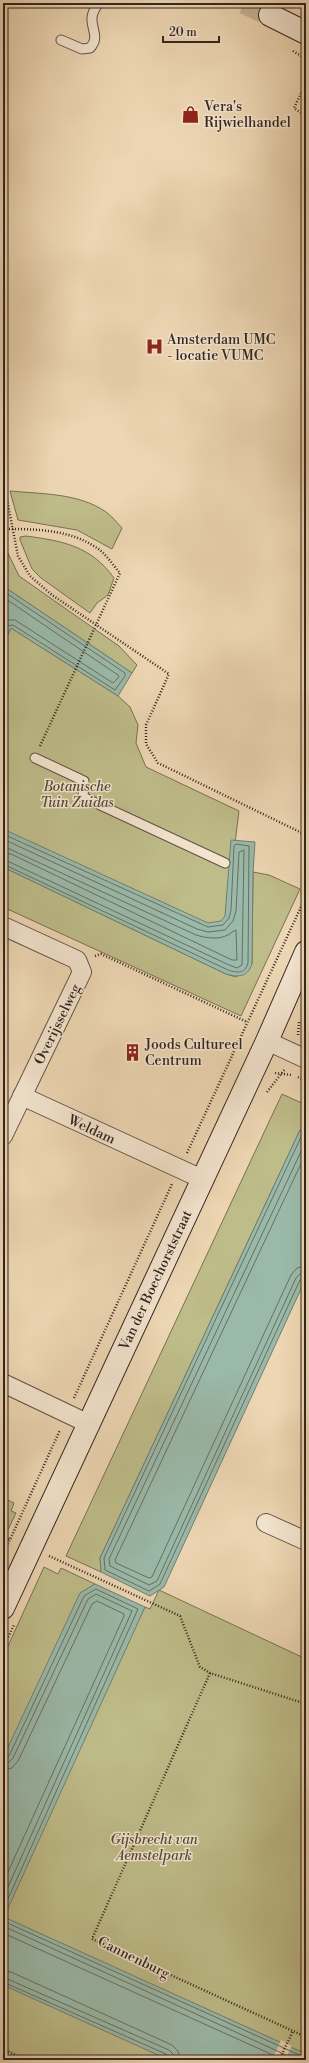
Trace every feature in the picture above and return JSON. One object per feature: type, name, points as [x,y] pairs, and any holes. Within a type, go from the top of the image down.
[{"type":"street","points":[[270,15],[306,33]]},
{"type":"street","points":[[3,926],[77,960]]},
{"type":"street","name":"Van der Boechorststraat","points":[[3,1608],[267,1041],[306,952]]},
{"type":"street","name":"Overijsselweg","points":[[22,1096],[82,972],[77,960]]},
{"type":"street","points":[[267,1041],[306,1059]]},
{"type":"street","points":[[3,1136],[22,1096]]},
{"type":"street","name":"Weldam","points":[[22,1096],[202,1179]]},
{"type":"street","points":[[3,1383],[89,1424]]},
{"type":"street","points":[[266,1523],[306,1541]]},
{"type":"lane","points":[[61,40],[82,49],[90,48],[95,38],[92,24],[93,12],[98,3]]},
{"type":"lane","points":[[35,758],[84,781],[83,797],[225,863]]},
{"type":"path","points":[[301,113],[294,108],[306,83]]},
{"type":"path","points":[[3,479],[18,556],[30,576],[52,594],[169,674],[146,725],[146,744],[158,763],[306,835]]},
{"type":"path","points":[[3,529],[61,532],[81,539],[97,548],[120,573],[35,758]]},
{"type":"path","points":[[3,1555],[179,1168],[306,896]]},
{"type":"path","points":[[77,960],[101,954],[247,1022]]},
{"type":"path","points":[[283,1073],[306,1081]]},
{"type":"path","points":[[3,1536],[180,1616],[200,1667],[210,1673],[306,1704]]},
{"type":"path","name":"Cannenburg","points":[[210,1673],[92,1939],[306,2037]]},
{"type":"path","points":[[279,2060],[293,2031]]},
{"type":"path","points":[[3,2050],[26,2060]]},
{"type":"green space","points":[[10,491],[47,494],[84,501],[106,512],[122,528],[112,549],[77,530],[18,520]]},
{"type":"green space","points":[[26,536],[64,543],[86,552],[96,559],[114,578],[108,595],[97,603],[90,613],[41,578],[32,569],[20,540],[20,537]]},
{"type":"green space","points":[[3,543],[19,576],[119,646],[137,665],[132,673],[3,586]]},
{"type":"green space","name":"Botanische Tuin Zuidas","points":[[11,628],[118,696],[130,707],[138,725],[136,743],[146,767],[239,811],[233,860],[240,927],[214,940],[3,842],[3,644]]},
{"type":"green space","points":[[3,867],[226,974],[236,977],[252,964],[253,872],[269,875],[300,889],[241,1016],[3,907]]},
{"type":"green space","points":[[282,1094],[306,1105],[306,1132],[300,1130],[100,1558],[101,1572],[66,1556]]},
{"type":"green space","points":[[3,1498],[14,1503],[11,1511],[16,1513],[3,1540]]},
{"type":"green space","name":"Gijsbrecht van Aemstelpark","points":[[44,1567],[58,1574],[61,1568],[95,1584],[89,1588],[142,1613],[145,1607],[150,1609],[159,1590],[306,1659],[306,2060],[3,2060],[3,1657]]},
{"type":"water","points":[[3,586],[132,673],[118,696],[11,628],[3,645]]},
{"type":"water","points":[[3,829],[208,923],[221,921],[225,916],[231,840],[255,842],[253,872],[252,964],[250,969],[245,974],[238,976],[226,974],[3,867]]},
{"type":"water","points":[[300,1130],[306,1132],[306,1278],[164,1587],[150,1596],[101,1572],[100,1558]]},
{"type":"water","points":[[95,1584],[145,1607],[4,1917],[306,2054],[306,2060],[169,2060],[3,1985],[3,1758],[80,1593]]},
{"type":"pier","points":[[281,2040],[292,2046],[285,2060],[272,2060]]},
{"type":"tunnel","points":[[244,3],[270,15]]},
{"type":"tram line","points":[[300,3],[306,6]]},
{"type":"place","name":"Vera's Rijwielhandel","points":[[191,114]]},
{"type":"place","name":"Amsterdam UMC - locatie VUMC","points":[[154,347]]},
{"type":"place","name":"Joods Cultureel Centrum","points":[[132,1052]]}]
